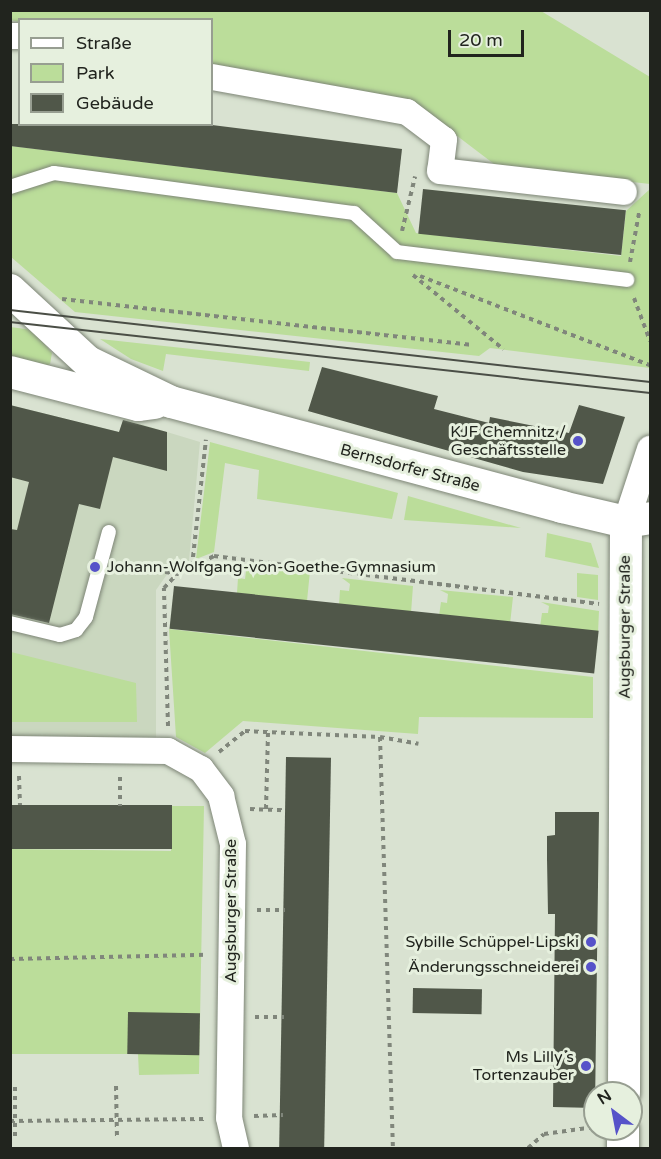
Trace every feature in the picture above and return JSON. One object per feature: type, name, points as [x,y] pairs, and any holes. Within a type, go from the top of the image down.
[{"type":"street","points":[[213,77],[407,111],[444,140],[440,171],[624,192]]},
{"type":"street","name":"Bernsdorfer Straße","points":[[14,292],[88,362],[171,402],[638,520]]},
{"type":"street","name":"Bernsdorfer Straße","points":[[10,372],[138,405],[171,402]]},
{"type":"street","points":[[638,520],[651,449]]},
{"type":"street","name":"Augsburger Straße","points":[[624,1081],[624,607],[638,520]]},
{"type":"street","points":[[10,749],[168,751],[201,769]]},
{"type":"street","name":"Augsburger Straße","points":[[201,769],[225,809],[233,844],[229,1118],[236,1149]]},
{"type":"lane","points":[[10,187],[54,173],[354,213],[397,252],[627,280]]},
{"type":"lane","points":[[10,623],[60,635],[76,630],[86,617],[99,561],[109,532]]},
{"type":"path","points":[[416,172],[397,252],[411,273],[503,350]]},
{"type":"path","points":[[411,273],[651,365]]},
{"type":"path","points":[[14,292],[470,345]]},
{"type":"path","points":[[192,567],[209,413]]},
{"type":"path","points":[[168,751],[164,588],[177,574],[214,556],[624,607]]},
{"type":"path","points":[[99,561],[177,574]]},
{"type":"path","points":[[201,769],[245,731],[380,737],[418,744]]},
{"type":"path","points":[[266,809],[268,731]]},
{"type":"path","points":[[380,737],[393,1149]]},
{"type":"path","points":[[19,776],[20,805]]},
{"type":"path","points":[[120,777],[120,806]]},
{"type":"path","points":[[225,809],[286,810]]},
{"type":"path","points":[[10,959],[231,955]]},
{"type":"path","points":[[116,1086],[117,1139]]},
{"type":"path","points":[[15,1087],[13,1120],[15,1138]]},
{"type":"path","points":[[13,1120],[229,1118]]},
{"type":"path","points":[[528,1149],[544,1134],[583,1129]]},
{"type":"shaded area","name":"Johann-Wolfgang-von-Goethe-Gymnasium","points":[[10,405],[119,432],[124,419],[200,442],[189,561],[168,573],[156,590],[156,739],[11,738]]},
{"type":"green space","points":[[11,10],[541,11],[650,77],[650,184],[498,167],[452,132],[213,67],[213,18],[18,18],[18,22],[11,20]]},
{"type":"green space","points":[[11,146],[397,193],[416,233],[621,256],[626,211],[650,189],[650,368],[490,348],[479,356],[75,312],[11,257]]},
{"type":"green space","points":[[10,327],[33,330],[52,353],[50,364],[44,367],[11,359]]},
{"type":"green space","points":[[100,339],[310,362],[309,371],[166,354],[163,371],[131,359]]},
{"type":"green space","points":[[210,442],[398,493],[392,519],[257,499],[259,470],[225,463],[214,552],[196,559]]},
{"type":"green space","points":[[408,496],[521,528],[404,520]]},
{"type":"green space","points":[[547,533],[591,543],[599,568],[545,557]]},
{"type":"green space","points":[[239,564],[310,571],[307,601],[237,593],[238,578],[245,579],[246,571],[238,570]]},
{"type":"green space","points":[[577,573],[598,575],[598,600],[577,597]]},
{"type":"green space","points":[[342,578],[413,586],[411,613],[339,605],[340,590],[349,591],[350,584]]},
{"type":"green space","points":[[440,590],[513,597],[510,624],[439,616],[441,602],[447,603],[448,594]]},
{"type":"green space","points":[[541,602],[599,611],[598,633],[540,627],[542,613],[548,613],[549,606]]},
{"type":"green space","points":[[169,629],[593,677],[593,718],[419,717],[418,734],[243,721],[205,753],[176,737]]},
{"type":"green space","points":[[11,652],[136,683],[137,722],[11,722]]},
{"type":"green space","points":[[172,806],[204,806],[199,1074],[139,1075],[138,1054],[11,1054],[11,849],[171,851]]},
{"type":"building","points":[[10,124],[18,124],[18,126],[213,125],[402,149],[397,193],[10,146]]},
{"type":"building","points":[[423,189],[626,210],[621,255],[418,234]]},
{"type":"building","points":[[322,367],[438,396],[434,409],[489,423],[490,417],[569,433],[579,405],[625,417],[603,484],[523,472],[308,411]]},
{"type":"building","points":[[10,405],[119,432],[123,420],[167,432],[167,471],[113,457],[100,509],[79,504],[49,623],[10,614],[10,529],[17,530],[29,482],[10,477]]},
{"type":"building","points":[[174,586],[599,631],[594,673],[170,629]]},
{"type":"building","points":[[286,757],[331,758],[324,1148],[279,1148]]},
{"type":"building","points":[[10,805],[172,805],[172,849],[10,849]]},
{"type":"building","points":[[555,812],[599,812],[595,1081],[583,1081],[583,1108],[553,1107],[555,914],[548,914],[547,836],[555,835]]},
{"type":"building","points":[[413,988],[482,989],[482,1014],[413,1013]]},
{"type":"building","points":[[128,1012],[200,1013],[199,1055],[127,1054]]},
{"type":"tram line","points":[[10,310],[650,382]]},
{"type":"tram line","points":[[10,322],[650,393]]},
{"type":"place","name":"KJF Chemnitz / Geschäftsstelle","points":[[578,441]]},
{"type":"place","name":"Johann-Wolfgang-von-Goethe-Gymnasium","points":[[95,567]]},
{"type":"place","name":"Sybille Schüppel-Lipski","points":[[591,942]]},
{"type":"place","name":"Änderungsschneiderei","points":[[591,967]]},
{"type":"place","name":"Ms Lilly´s Tortenzauber","points":[[586,1066]]}]
